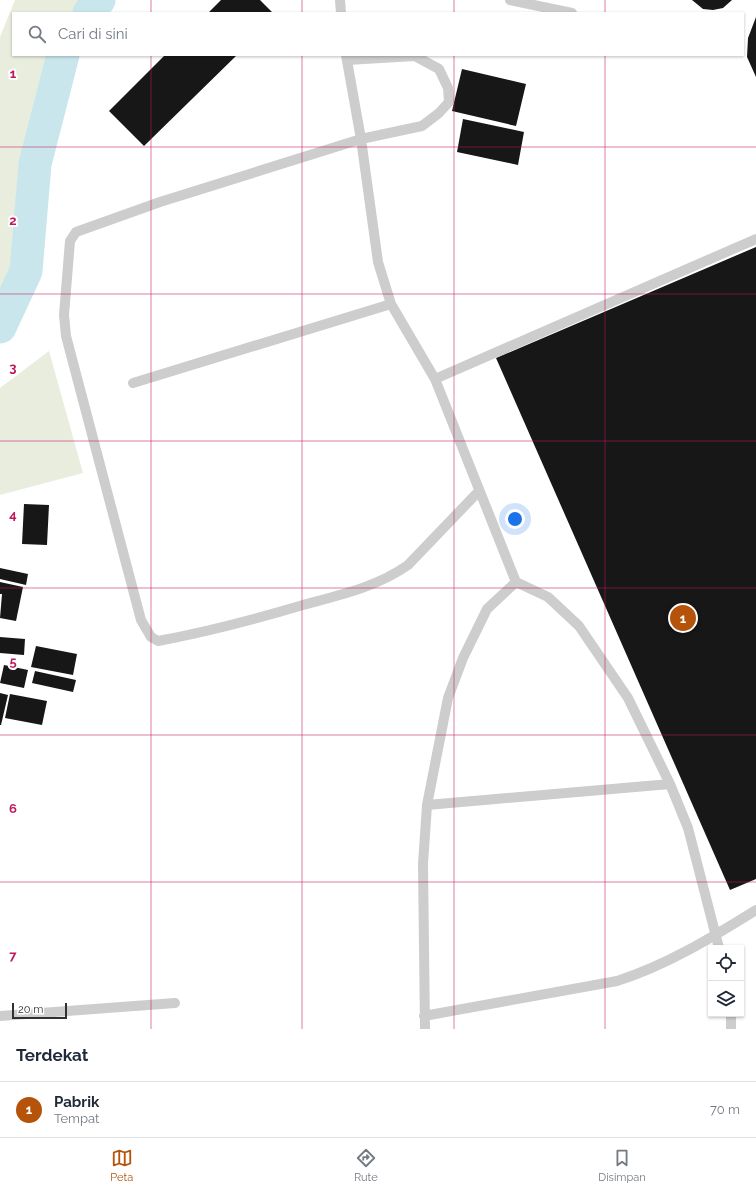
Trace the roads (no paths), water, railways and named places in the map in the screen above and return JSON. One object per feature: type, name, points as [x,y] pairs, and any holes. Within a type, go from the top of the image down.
[{"type":"lane","points":[[340,0],[341,12]]},
{"type":"lane","points":[[510,0],[567,12]]},
{"type":"lane","points":[[479,492],[408,565],[394,574],[362,588],[261,617],[158,641],[151,637],[141,620],[66,336],[64,315],[70,241],[76,232],[120,216],[361,139],[422,126],[439,113],[449,102],[448,88],[439,69],[415,56],[346,58],[361,139],[378,262],[391,304],[435,379],[516,582],[548,597],[579,626],[628,698],[670,784],[688,828],[719,945]]},
{"type":"lane","points":[[435,379],[756,239]]},
{"type":"lane","points":[[132,383],[391,304]]},
{"type":"lane","points":[[425,1029],[423,864],[427,805],[448,698],[463,658],[487,609],[516,582]]},
{"type":"lane","points":[[427,805],[670,784]]},
{"type":"lane","points":[[424,1016],[616,982],[645,972],[672,959],[756,910]]},
{"type":"lane","points":[[0,1016],[175,1003]]},
{"type":"lane","points":[[731,1017],[731,1029]]},
{"type":"waterway","points":[[90,12],[99,0]]},
{"type":"waterway","points":[[0,327],[26,271],[35,164],[63,56]]},
{"type":"place","name":"Pabrik","points":[[683,618]]}]
